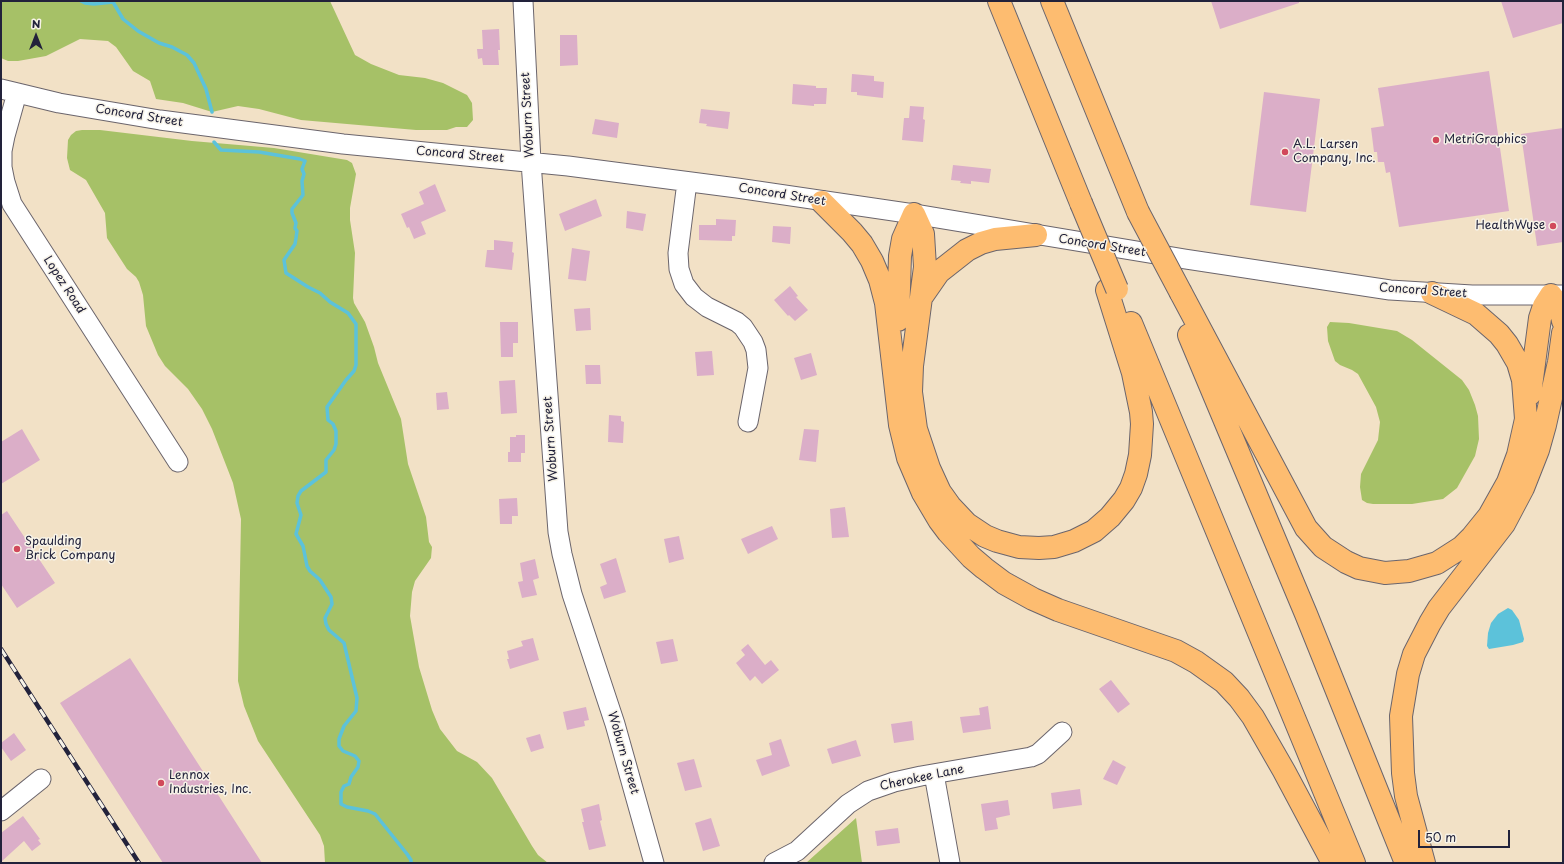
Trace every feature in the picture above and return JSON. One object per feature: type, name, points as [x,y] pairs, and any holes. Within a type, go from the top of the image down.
[{"type":"highway","points":[[999,1],[1081,203],[1112,289],[1354,863]]},
{"type":"highway","points":[[1052,1],[1138,212],[1176,292],[1406,863]]},
{"type":"highway","points":[[822,202],[857,238],[868,253],[876,270],[886,303],[895,377]]},
{"type":"highway","points":[[914,214],[924,242],[925,267],[913,353],[911,392],[916,429],[924,456],[934,480],[950,506],[958,516],[977,531],[1008,545],[1039,548],[1068,543],[1081,538],[1099,526],[1115,512],[1124,500],[1134,481],[1138,468],[1142,441],[1140,401],[1112,289]]},
{"type":"highway","points":[[914,214],[903,239],[900,256],[895,393],[900,425],[908,458],[919,484],[939,520],[959,544],[984,568],[1033,600],[1176,651],[1196,662],[1224,682],[1240,698],[1253,717],[1284,771],[1333,863]]},
{"type":"highway","points":[[922,297],[939,272],[967,250],[995,239],[1036,235]]},
{"type":"highway","points":[[1176,292],[1306,528],[1323,547],[1346,562],[1359,568],[1385,572],[1410,571],[1437,563],[1462,546],[1481,528],[1502,494],[1536,420],[1559,362],[1563,333]]},
{"type":"highway","points":[[1432,293],[1476,314],[1499,334],[1507,344],[1518,363],[1536,420]]},
{"type":"highway","points":[[1424,863],[1408,803],[1403,773],[1401,716],[1408,674],[1419,644],[1439,608],[1504,524],[1528,476],[1538,450],[1536,420],[1540,318],[1544,306],[1557,295],[1563,321]]},
{"type":"highway","points":[[1536,420],[1563,376]]},
{"type":"street","name":"Woburn Street","points":[[523,1],[530,162],[558,532],[577,613],[615,724],[654,863]]},
{"type":"street","name":"Concord Street","points":[[9,91],[116,114],[344,144],[530,162],[687,182],[914,214],[1316,280],[1390,290],[1472,295],[1557,295]]},
{"type":"street","name":"Lopez Road","points":[[9,91],[5,136],[2,151],[3,174],[6,189],[12,204],[178,462]]},
{"type":"street","points":[[687,182],[678,253],[679,269],[684,284],[694,297],[707,307],[737,322],[746,331],[753,342],[756,350],[758,368],[748,422]]},
{"type":"street","name":"Cherokee Lane","points":[[774,863],[797,851],[848,804],[862,794],[894,782],[1030,758],[1038,754],[1062,732]]},
{"type":"street","points":[[934,774],[950,863]]},
{"type":"street","points":[[1,811],[41,778]]},
{"type":"green space","points":[[1,1],[330,1],[355,55],[371,64],[399,75],[425,78],[443,83],[467,95],[472,103],[473,120],[467,127],[456,127],[447,130],[416,130],[301,120],[259,109],[238,106],[212,112],[183,103],[156,99],[150,81],[133,71],[116,47],[108,41],[80,39],[46,56],[18,61],[8,61],[1,58]]},
{"type":"green space","points":[[100,130],[192,141],[274,148],[347,160],[352,163],[356,174],[350,208],[350,220],[355,253],[354,303],[365,322],[378,363],[401,419],[408,464],[426,517],[429,542],[432,547],[431,558],[415,581],[412,592],[410,616],[419,667],[432,710],[440,729],[457,751],[477,762],[492,778],[532,846],[538,855],[548,863],[325,863],[324,846],[320,835],[258,741],[244,706],[238,681],[241,519],[233,483],[212,429],[202,409],[188,389],[165,366],[158,355],[146,326],[143,295],[139,282],[127,269],[107,238],[105,213],[86,180],[70,170],[67,158],[68,140],[76,131]]},
{"type":"green space","points":[[1330,322],[1349,323],[1397,331],[1412,340],[1462,380],[1469,390],[1478,416],[1479,439],[1475,456],[1457,488],[1443,499],[1412,504],[1373,504],[1362,500],[1360,487],[1361,474],[1378,440],[1380,422],[1376,407],[1358,374],[1335,361],[1328,341],[1327,327]]},
{"type":"green space","points":[[856,818],[862,863],[806,863]]},
{"type":"water","points":[[1508,608],[1512,610],[1519,620],[1524,639],[1523,642],[1489,649],[1487,646],[1488,633],[1491,623],[1498,614]]},
{"type":"building","points":[[1211,1],[1299,1],[1299,3],[1220,29]]},
{"type":"building","points":[[1501,1],[1563,1],[1563,23],[1513,38]]},
{"type":"building","points":[[499,29],[499,65],[483,65],[482,58],[478,59],[477,49],[483,49],[482,30]]},
{"type":"building","points":[[560,35],[577,35],[578,65],[560,66]]},
{"type":"building","name":"MetriGraphics","points":[[1489,71],[1509,211],[1399,227],[1390,172],[1386,173],[1384,162],[1378,162],[1377,152],[1374,152],[1371,128],[1384,126],[1378,88]]},
{"type":"building","points":[[852,74],[874,76],[874,81],[884,82],[883,98],[857,95],[857,92],[851,92]]},
{"type":"building","points":[[793,84],[816,86],[816,88],[827,88],[826,104],[814,104],[814,106],[792,104]]},
{"type":"building","name":"A.L. Larsen Company, Inc.","points":[[1264,92],[1320,99],[1306,212],[1250,205]]},
{"type":"building","points":[[910,106],[924,107],[923,119],[925,120],[923,142],[902,140],[904,118],[909,118]]},
{"type":"building","points":[[701,109],[730,112],[728,129],[706,126],[707,124],[699,123]]},
{"type":"building","points":[[595,119],[619,123],[617,138],[592,134]]},
{"type":"building","points":[[1563,128],[1563,242],[1537,246],[1521,134]]},
{"type":"building","points":[[953,165],[991,169],[989,183],[971,181],[971,184],[951,180]]},
{"type":"building","points":[[435,184],[446,211],[421,222],[426,234],[414,239],[401,214],[424,204],[419,192]]},
{"type":"building","points":[[596,199],[602,216],[565,231],[559,214]]},
{"type":"building","points":[[627,211],[646,214],[643,231],[626,228]]},
{"type":"building","points":[[716,219],[736,220],[735,236],[732,236],[732,241],[699,240],[699,225],[716,225]]},
{"type":"building","points":[[773,226],[791,227],[790,244],[772,242]]},
{"type":"building","points":[[494,240],[513,242],[512,252],[514,253],[512,270],[485,267],[487,250],[494,250]]},
{"type":"building","points":[[572,248],[590,251],[586,281],[568,279]]},
{"type":"building","points":[[790,286],[798,296],[796,297],[808,310],[795,321],[789,315],[788,316],[774,300]]},
{"type":"building","points":[[590,308],[591,330],[576,331],[574,309]]},
{"type":"building","points":[[500,322],[518,322],[518,343],[513,343],[513,357],[501,357]]},
{"type":"building","points":[[712,351],[714,375],[697,376],[695,352]]},
{"type":"building","points":[[811,353],[817,375],[801,380],[794,358]]},
{"type":"building","points":[[585,365],[600,365],[601,384],[586,384]]},
{"type":"building","points":[[515,380],[517,413],[501,414],[499,381]]},
{"type":"building","points":[[447,392],[449,409],[437,410],[436,393]]},
{"type":"building","points":[[609,415],[621,416],[621,421],[624,422],[623,443],[608,442]]},
{"type":"building","points":[[22,429],[40,460],[1,484],[1,442]]},
{"type":"building","points":[[804,429],[819,430],[816,462],[799,460]]},
{"type":"building","points":[[516,435],[525,435],[525,453],[521,453],[521,462],[508,462],[510,437],[516,437]]},
{"type":"building","points":[[517,498],[518,516],[512,516],[512,524],[500,524],[499,499]]},
{"type":"building","points":[[845,507],[849,537],[832,538],[830,509]]},
{"type":"building","name":"Spaulding Brick Company","points":[[7,511],[55,583],[17,608],[1,584],[1,515]]},
{"type":"building","points":[[772,526],[778,539],[748,554],[741,539]]},
{"type":"building","points":[[679,536],[684,559],[669,563],[664,539]]},
{"type":"building","points":[[616,558],[626,592],[604,599],[600,587],[607,584],[600,564]]},
{"type":"building","points":[[535,559],[539,578],[533,580],[537,595],[522,598],[518,582],[523,581],[520,563]]},
{"type":"building","points":[[533,638],[539,660],[510,669],[507,659],[509,659],[507,651],[523,646],[521,641]]},
{"type":"building","points":[[673,639],[678,661],[661,664],[656,642]]},
{"type":"building","points":[[748,644],[765,665],[771,660],[779,670],[762,684],[755,676],[750,681],[736,663],[745,655],[741,650]]},
{"type":"building","name":"Lennox Industries, Inc.","points":[[130,658],[262,863],[163,863],[60,703]]},
{"type":"building","points":[[1111,680],[1130,704],[1118,713],[1099,689]]},
{"type":"building","points":[[988,706],[991,729],[963,733],[960,717],[980,715],[979,708]]},
{"type":"building","points":[[586,707],[589,720],[584,721],[585,726],[567,730],[563,712]]},
{"type":"building","points":[[912,721],[914,740],[894,743],[891,724]]},
{"type":"building","points":[[14,733],[26,750],[11,761],[1,747],[1,743]]},
{"type":"building","points":[[540,734],[544,748],[531,752],[526,738]]},
{"type":"building","points":[[781,739],[790,766],[762,776],[756,760],[772,755],[769,743]]},
{"type":"building","points":[[856,740],[861,756],[832,764],[827,749]]},
{"type":"building","points":[[694,759],[702,787],[685,791],[677,763]]},
{"type":"building","points":[[1113,760],[1126,767],[1117,785],[1103,779]]},
{"type":"building","points":[[1080,789],[1082,805],[1053,809],[1051,793]]},
{"type":"building","points":[[1008,800],[1010,815],[996,818],[998,829],[985,831],[981,804]]},
{"type":"building","points":[[599,804],[602,820],[600,821],[606,846],[589,850],[582,822],[584,822],[581,809]]},
{"type":"building","points":[[23,816],[40,839],[38,840],[41,844],[32,851],[24,841],[1,862],[1,833]]},
{"type":"building","points":[[711,818],[720,846],[703,851],[695,823]]},
{"type":"building","points":[[898,828],[900,843],[877,846],[875,831]]},
{"type":"waterway","points":[[81,1],[94,4],[113,2],[123,19],[138,31],[159,43],[172,47],[187,55],[194,63],[206,89],[212,112]]},
{"type":"waterway","points":[[214,142],[221,150],[259,152],[305,161],[302,169],[304,174],[302,181],[303,195],[292,209],[296,223],[295,228],[297,231],[295,244],[284,260],[286,273],[320,293],[330,302],[348,313],[356,324],[356,365],[354,371],[327,407],[328,420],[333,424],[336,431],[336,444],[334,450],[326,460],[326,472],[301,491],[298,496],[297,503],[301,515],[296,534],[303,546],[307,566],[310,571],[320,580],[331,597],[332,604],[325,618],[326,624],[329,630],[344,643],[357,698],[356,711],[344,726],[339,739],[339,746],[343,751],[355,756],[359,761],[358,767],[351,777],[349,784],[344,786],[341,792],[341,804],[375,814],[407,854],[411,860],[411,863]]},
{"type":"railway","points":[[1,649],[139,863]]},
{"type":"place","name":"MetriGraphics","points":[[1436,140]]},
{"type":"place","name":"A.L. Larsen Company, Inc.","points":[[1285,152]]},
{"type":"place","name":"HealthWyse","points":[[1553,226]]},
{"type":"place","name":"Spaulding Brick Company","points":[[17,549]]},
{"type":"place","name":"Lennox Industries, Inc.","points":[[161,783]]}]
